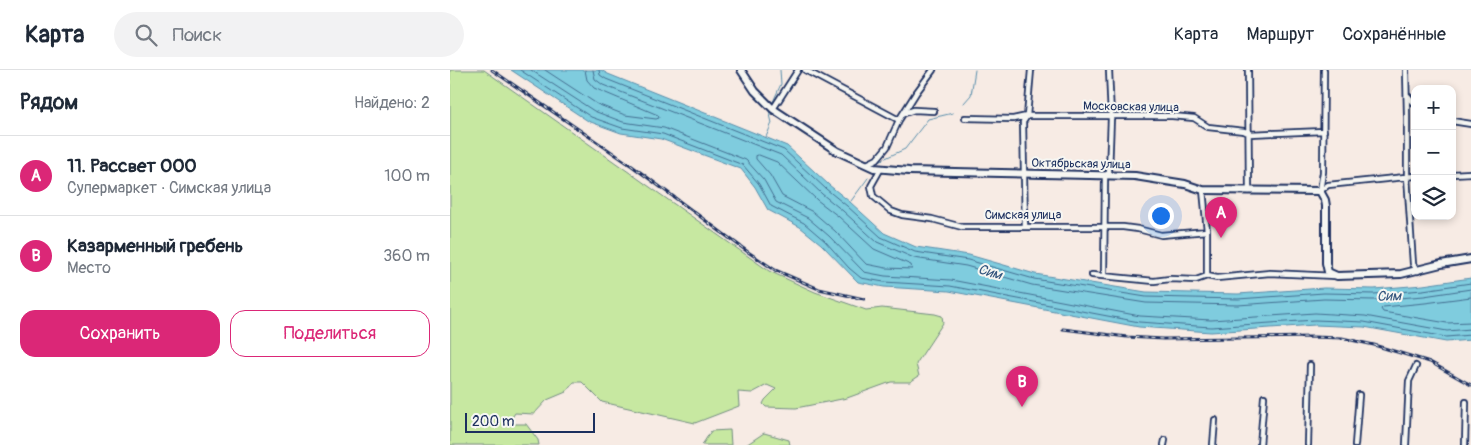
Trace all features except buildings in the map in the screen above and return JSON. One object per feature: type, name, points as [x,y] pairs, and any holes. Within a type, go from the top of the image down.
[{"type":"main road","name":"Октябрьская улица","points":[[742,70],[763,100],[773,109],[851,159],[880,170],[1135,176],[1165,180],[1204,190],[1320,191]]},
{"type":"main road","points":[[1320,191],[1326,206],[1326,263],[1328,272],[1337,276],[1400,274],[1471,259]]},
{"type":"street","points":[[773,109],[798,70]]},
{"type":"street","points":[[805,70],[899,120]]},
{"type":"street","points":[[866,164],[877,159],[888,147],[899,120],[933,70]]},
{"type":"street","points":[[1025,226],[1023,122],[1028,116],[1031,70]]},
{"type":"street","points":[[1104,275],[1105,177],[1109,172],[1111,117],[1109,70]]},
{"type":"street","points":[[1248,70],[1249,191]]},
{"type":"street","points":[[1320,191],[1323,172],[1324,70]]},
{"type":"street","points":[[1406,70],[1406,176],[1413,264],[1418,271]]},
{"type":"street","points":[[1406,90],[1411,100]]},
{"type":"street","points":[[905,113],[914,110],[934,111]]},
{"type":"street","name":"Московская улица","points":[[966,118],[1172,116],[1194,118],[1208,127],[1244,131],[1250,134],[1324,131]]},
{"type":"street","points":[[1456,122],[1471,124]]},
{"type":"street","name":"Симская улица","points":[[880,170],[871,186],[871,191],[873,196],[891,211],[962,227],[1025,226],[1138,229],[1161,235],[1207,231]]},
{"type":"street","points":[[1456,174],[1471,173]]},
{"type":"street","name":"Октябрьская улица","points":[[1320,191],[1328,185],[1411,176]]},
{"type":"street","points":[[1204,190],[1207,231],[1207,276]]},
{"type":"street","points":[[1092,275],[1154,281],[1196,280],[1207,276],[1217,278],[1270,273],[1337,276]]},
{"type":"street","points":[[1308,445],[1310,365]]},
{"type":"street","points":[[1406,445],[1409,381],[1416,366]]},
{"type":"street","points":[[1355,445],[1359,395]]},
{"type":"street","points":[[1260,445],[1264,397]]},
{"type":"street","points":[[1465,445],[1466,402]]},
{"type":"street","points":[[1213,445],[1215,420]]},
{"type":"green space","points":[[450,70],[484,70],[769,271],[815,292],[866,310],[882,308],[942,316],[943,323],[916,364],[919,376],[910,382],[891,382],[847,398],[796,408],[766,407],[763,404],[765,400],[776,389],[767,385],[752,393],[738,392],[739,406],[695,423],[602,402],[582,382],[574,382],[566,392],[547,400],[534,414],[515,413],[511,419],[514,424],[526,424],[538,440],[539,445],[450,445]]},
{"type":"green space","points":[[730,430],[731,445],[702,445],[711,431]]},
{"type":"green space","points":[[764,433],[789,440],[790,445],[746,445]]},
{"type":"water","name":"Сим","points":[[511,70],[601,70],[787,146],[884,233],[916,247],[969,255],[1035,274],[1146,292],[1238,294],[1324,288],[1374,289],[1423,285],[1471,278],[1471,340],[1446,342],[1364,327],[1315,325],[1211,332],[1139,327],[949,291],[884,287],[858,282],[821,244],[800,227],[768,210],[755,187],[741,169],[661,139],[621,133],[588,121]]},
{"type":"waterway","points":[[772,104],[781,84],[780,70]]},
{"type":"waterway","points":[[964,103],[971,95],[975,70]]},
{"type":"waterway","points":[[766,137],[772,123],[769,110]]},
{"type":"waterway","points":[[879,161],[905,149],[928,119],[953,113]]},
{"type":"waterway","points":[[851,201],[868,178]]},
{"type":"railway","points":[[492,70],[632,166],[775,270],[819,289],[864,299]]},
{"type":"railway","points":[[1063,329],[1127,337],[1163,339],[1342,338],[1374,345],[1430,362],[1471,385]]},
{"type":"place","name":"11. Рассвет ООО","points":[[1221,238]]},
{"type":"place","name":"Казарменный гребень","points":[[1022,407]]}]
